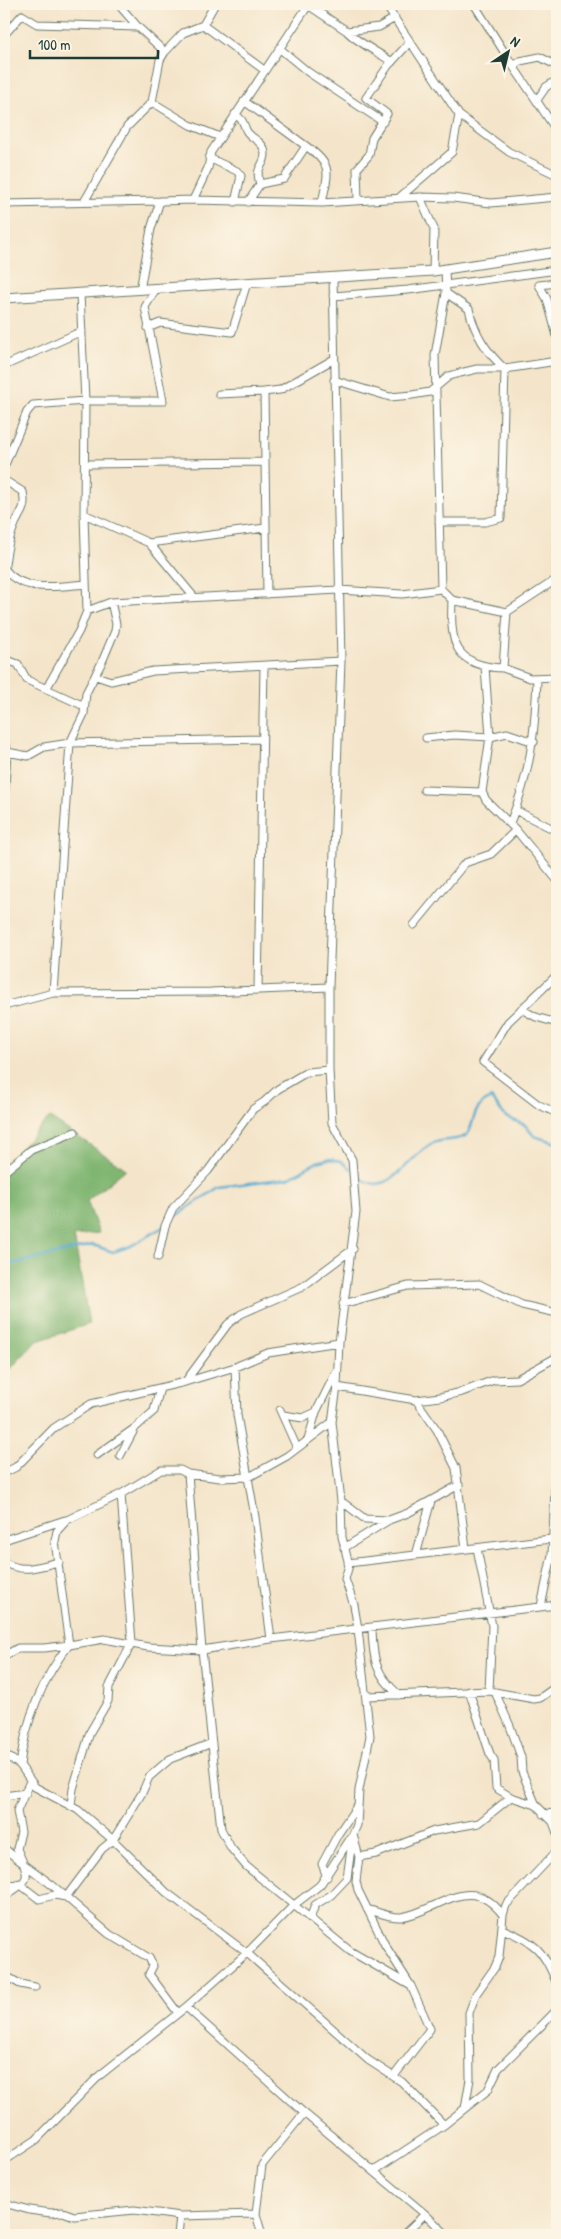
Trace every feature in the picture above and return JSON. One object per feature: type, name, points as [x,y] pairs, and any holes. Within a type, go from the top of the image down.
[{"type":"street","points":[[118,4],[138,27],[165,52]]},
{"type":"street","points":[[84,202],[127,127],[152,102],[160,60],[165,52],[183,33],[203,25],[215,4]]},
{"type":"street","points":[[385,4],[459,115],[509,152],[557,175]]},
{"type":"street","points":[[474,4],[557,131]]},
{"type":"street","points":[[193,200],[208,168],[209,158],[220,137],[308,5],[347,31],[353,38],[362,41],[392,62]]},
{"type":"street","points":[[4,35],[22,15],[38,24],[138,27]]},
{"type":"street","points":[[347,31],[379,28],[395,18]]},
{"type":"street","points":[[203,25],[264,70]]},
{"type":"street","points":[[360,107],[392,62],[410,42]]},
{"type":"street","points":[[279,48],[308,72],[382,122]]},
{"type":"street","points":[[513,66],[520,61],[540,57],[557,66]]},
{"type":"street","points":[[537,100],[546,87],[557,80]]},
{"type":"street","points":[[358,200],[357,169],[369,154],[372,138],[387,113],[366,98]]},
{"type":"street","points":[[244,101],[322,157],[327,167],[322,203]]},
{"type":"street","points":[[152,102],[190,125],[220,137]]},
{"type":"street","points":[[236,114],[244,121],[246,130],[263,147],[265,156],[257,172],[260,184]]},
{"type":"street","points":[[400,197],[452,152],[459,115]]},
{"type":"street","points":[[248,202],[260,184],[284,179],[306,146]]},
{"type":"street","points":[[209,158],[237,172],[241,176],[235,202]]},
{"type":"street","points":[[4,204],[193,200],[322,203],[420,196],[491,203],[557,197]]},
{"type":"street","points":[[420,196],[434,229],[434,271]]},
{"type":"street","points":[[140,290],[151,229],[160,201]]},
{"type":"street","points":[[4,298],[434,271],[557,252]]},
{"type":"street","points":[[446,269],[446,289],[435,355],[441,589],[452,600],[507,612],[557,579]]},
{"type":"street","points":[[333,296],[446,289],[557,270]]},
{"type":"street","points":[[310,1919],[315,1905],[332,1895],[344,1883],[356,1825],[370,1736],[358,1629],[354,1605],[345,1579],[348,1563],[342,1537],[341,1501],[332,1422],[337,1387],[338,1342],[356,1212],[352,1160],[332,1123],[329,1070],[329,987],[342,661],[333,277]]},
{"type":"street","points":[[148,328],[160,323],[232,332],[247,283]]},
{"type":"street","points":[[557,283],[539,286],[546,299],[557,336]]},
{"type":"street","points":[[4,467],[31,406],[85,401],[163,401],[145,307],[156,289]]},
{"type":"street","points":[[439,522],[485,522],[501,518],[505,369],[488,353],[482,338],[472,325],[469,309],[446,289]]},
{"type":"street","points":[[46,689],[79,631],[87,611],[84,514],[85,401],[80,294]]},
{"type":"street","points":[[4,366],[82,331]]},
{"type":"street","points":[[220,394],[280,390],[334,359]]},
{"type":"street","points":[[334,380],[390,397],[430,392],[449,376],[477,368],[505,369],[557,360]]},
{"type":"street","points":[[264,392],[267,594]]},
{"type":"street","points":[[85,464],[264,462]]},
{"type":"street","points":[[4,480],[23,492],[25,500],[24,509],[12,529],[5,555],[4,570],[13,579],[32,586],[86,584]]},
{"type":"street","points":[[84,514],[148,543],[194,597]]},
{"type":"street","points":[[148,543],[265,528]]},
{"type":"street","points":[[87,611],[111,602],[339,590],[402,594],[441,589]]},
{"type":"street","points":[[452,600],[451,627],[457,649],[462,656],[486,667],[503,668],[537,678],[557,677]]},
{"type":"street","points":[[53,993],[70,743],[84,714],[86,693],[96,676],[116,624],[111,602]]},
{"type":"street","points":[[503,668],[507,612]]},
{"type":"street","points":[[4,659],[18,664],[24,678],[84,706]]},
{"type":"street","points":[[96,676],[111,681],[153,672],[342,661]]},
{"type":"street","points":[[258,989],[264,666]]},
{"type":"street","points":[[482,792],[490,737],[486,667]]},
{"type":"street","points":[[510,823],[534,742],[537,678]]},
{"type":"street","points":[[426,738],[454,735],[490,737],[507,733],[534,742]]},
{"type":"street","points":[[6,752],[28,756],[44,747],[70,743],[262,739]]},
{"type":"street","points":[[4,741],[6,752],[4,803]]},
{"type":"street","points":[[424,790],[482,792],[557,880]]},
{"type":"street","points":[[515,810],[557,832]]},
{"type":"street","points":[[414,925],[465,863],[491,854],[516,830]]},
{"type":"street","points":[[557,976],[521,1009],[500,1034],[484,1062],[539,1105],[557,1113]]},
{"type":"street","points":[[5,1005],[53,993],[211,992],[329,987]]},
{"type":"street","points":[[521,1009],[536,1017],[557,1023]]},
{"type":"street","points":[[158,1257],[165,1226],[173,1208],[208,1171],[253,1109],[278,1089],[307,1072],[329,1070]]},
{"type":"street","points":[[4,1172],[31,1150],[75,1132]]},
{"type":"street","points":[[185,1382],[228,1324],[241,1314],[302,1287],[352,1249]]},
{"type":"street","points":[[343,1304],[408,1286],[479,1284],[522,1305],[557,1313]]},
{"type":"street","points":[[4,1473],[16,1467],[54,1428],[92,1404],[185,1382],[235,1367],[268,1353],[338,1342]]},
{"type":"street","points":[[337,1387],[416,1400],[449,1396],[494,1380],[518,1378],[557,1356]]},
{"type":"street","points":[[235,1367],[238,1415],[267,1598],[271,1639]]},
{"type":"street","points":[[308,1440],[316,1412],[338,1369]]},
{"type":"street","points":[[97,1455],[154,1412],[160,1388]]},
{"type":"street","points":[[416,1400],[456,1468],[466,1549]]},
{"type":"street","points":[[297,1448],[281,1412],[303,1418],[316,1412]]},
{"type":"street","points":[[4,1540],[67,1520],[121,1494],[161,1470],[180,1470],[188,1474],[220,1478],[249,1477],[278,1462],[332,1422]]},
{"type":"street","points":[[120,1456],[135,1428]]},
{"type":"street","points":[[541,1606],[552,1555],[551,1538],[557,1448]]},
{"type":"street","points":[[188,1474],[202,1650],[221,1829],[224,1839],[246,1866],[350,1951],[411,1986]]},
{"type":"street","points":[[341,1501],[365,1519],[389,1520],[398,1518],[459,1485]]},
{"type":"street","points":[[71,1805],[73,1789],[90,1732],[108,1701],[110,1687],[132,1644],[121,1494]]},
{"type":"street","points":[[416,1555],[431,1500]]},
{"type":"street","points":[[20,1766],[23,1741],[29,1723],[50,1672],[69,1645],[55,1541],[57,1531],[67,1520]]},
{"type":"street","points":[[344,1548],[360,1540],[389,1520]]},
{"type":"street","points":[[342,1537],[360,1540]]},
{"type":"street","points":[[348,1563],[551,1538]]},
{"type":"street","points":[[477,1548],[490,1614],[492,1692],[510,1726],[521,1757],[522,1772],[536,1805],[553,1822],[557,1833]]},
{"type":"street","points":[[4,1562],[15,1569],[25,1569],[59,1562]]},
{"type":"street","points":[[4,1656],[18,1648],[44,1648],[99,1639],[157,1648],[202,1650],[271,1639],[557,1605]]},
{"type":"street","points":[[372,1628],[374,1659],[386,1683],[399,1695]]},
{"type":"street","points":[[362,1661],[374,1659]]},
{"type":"street","points":[[367,1696],[492,1692],[534,1699],[540,1698],[557,1686]]},
{"type":"street","points":[[469,1692],[490,1754],[494,1760],[496,1788],[511,1797],[536,1805]]},
{"type":"street","points":[[66,1897],[102,1849],[113,1840],[142,1793],[149,1777],[170,1759],[212,1743]]},
{"type":"street","points":[[4,1754],[20,1766],[30,1781],[41,1792],[71,1805],[113,1840],[166,1892],[247,1953],[368,2060],[394,2076],[444,2125]]},
{"type":"street","points":[[4,1897],[23,1884],[26,1868],[17,1849],[21,1832],[17,1816],[30,1781]]},
{"type":"street","points":[[4,1796],[26,1793]]},
{"type":"street","points":[[359,1857],[376,1854],[434,1831],[480,1823],[511,1797]]},
{"type":"street","points":[[327,1877],[322,1864],[338,1834],[358,1806]]},
{"type":"street","points":[[543,1814],[557,1813]]},
{"type":"street","points":[[353,1834],[359,1857],[356,1881],[367,1909],[385,1945],[411,1986],[430,2029],[394,2076]]},
{"type":"street","points":[[4,2161],[36,2140],[99,2076],[186,2007],[247,1953],[294,1906],[327,1877],[353,1834]]},
{"type":"street","points":[[4,1848],[26,1868],[55,1887],[109,1934],[149,1958],[153,1966],[149,1974],[178,2013]]},
{"type":"street","points":[[465,2108],[470,2079],[469,2013],[476,1994],[497,1962],[506,1905],[555,1853],[557,1848]]},
{"type":"street","points":[[23,1884],[39,1899],[55,1895],[66,1897]]},
{"type":"street","points":[[4,1887],[23,1884]]},
{"type":"street","points":[[367,1909],[403,1917],[460,1894],[470,1893],[487,1901],[503,1915]]},
{"type":"street","points":[[502,1929],[527,1939],[541,1951],[548,1961],[557,1984]]},
{"type":"street","points":[[4,1976],[20,1984],[35,1987]]},
{"type":"street","points":[[186,2007],[304,2114],[425,2214],[447,2235]]},
{"type":"street","points":[[374,2171],[444,2125],[488,2090],[498,2069],[557,2010]]},
{"type":"street","points":[[262,2235],[256,2214],[262,2165],[304,2114]]},
{"type":"street","points":[[4,2204],[51,2213],[63,2212],[74,2216],[134,2210],[180,2216],[256,2214]]},
{"type":"street","points":[[403,2235],[425,2214]]},
{"type":"street","points":[[178,2235],[180,2216]]},
{"type":"green space","points":[[50,1118],[126,1169],[87,1201],[99,1233],[74,1236],[89,1324],[37,1341],[4,1375],[4,1168]]},
{"type":"waterway","points":[[355,1173],[366,1182],[377,1184],[387,1181],[433,1143],[467,1135],[477,1110],[491,1098],[506,1117],[525,1125],[534,1136],[557,1143]]},
{"type":"waterway","points":[[170,1220],[219,1187],[288,1178],[317,1162],[328,1159],[341,1161],[351,1169]]},
{"type":"waterway","points":[[4,1266],[93,1245],[113,1252],[131,1246],[163,1227]]}]
